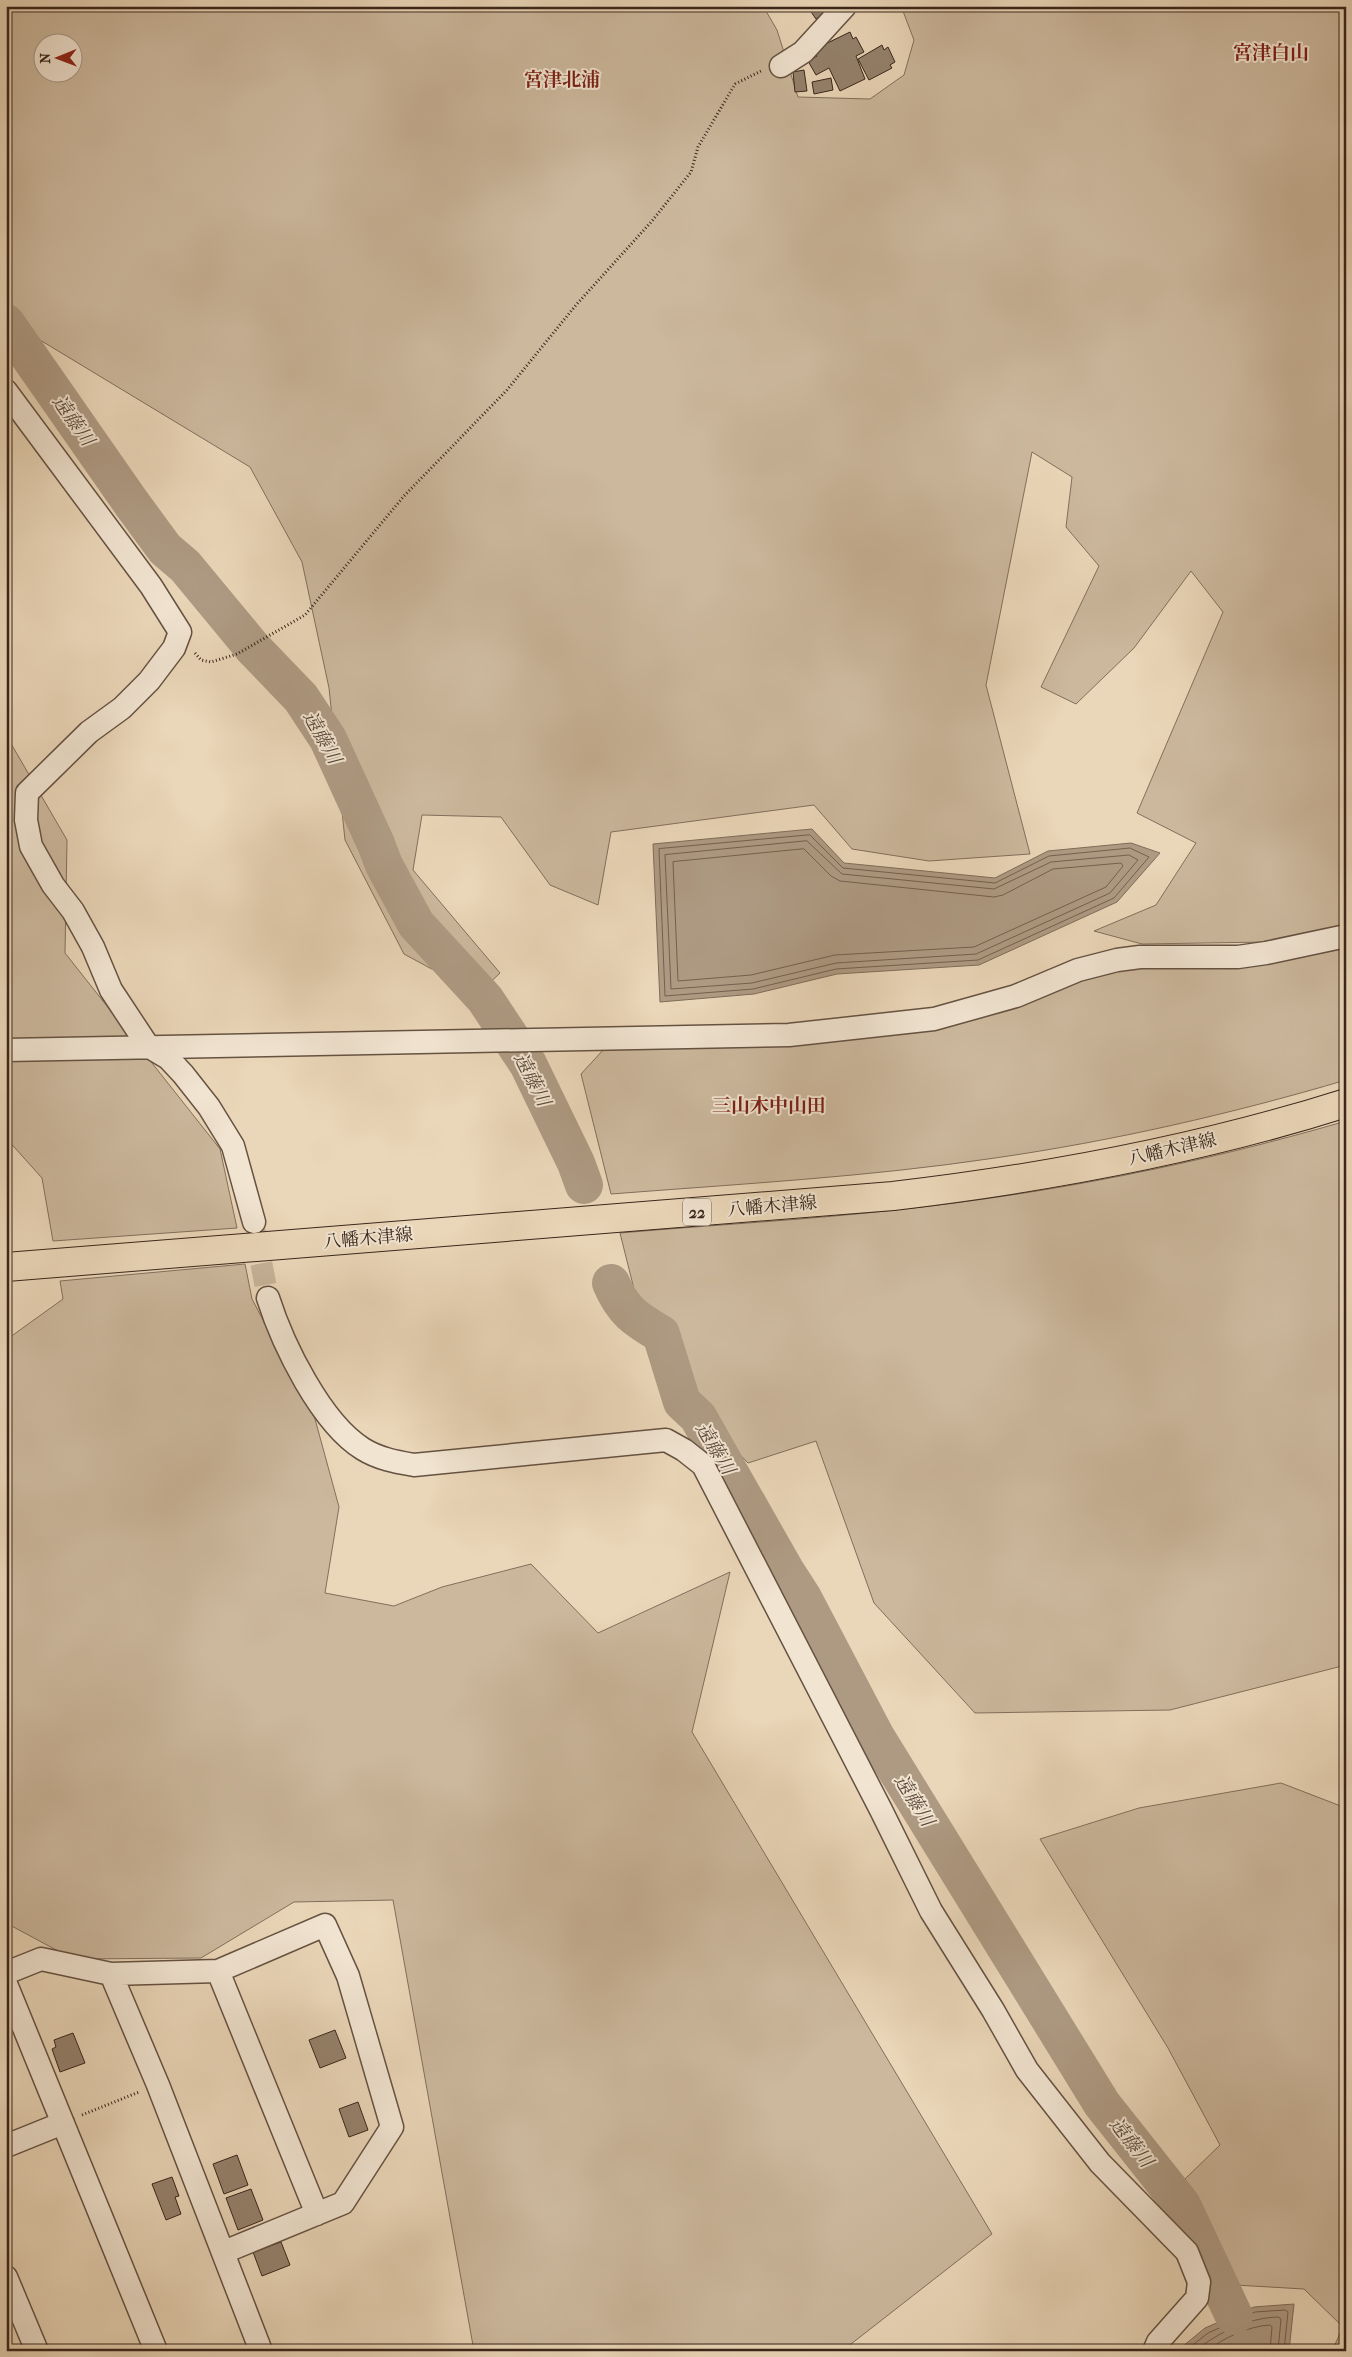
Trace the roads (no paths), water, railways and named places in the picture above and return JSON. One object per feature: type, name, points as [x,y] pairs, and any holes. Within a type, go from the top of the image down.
[{"type":"main road","name":"八幡木津線","points":[[6,1269],[893,1196],[946,1190],[1106,1165],[1288,1122],[1346,1103]]},
{"type":"street","points":[[781,66],[803,52],[845,6]]},
{"type":"street","points":[[6,391],[151,586],[180,632],[174,648],[148,681],[122,708],[88,732],[27,793],[26,820],[31,846],[53,885],[73,911],[93,947],[111,990],[148,1046],[168,1058],[210,1107],[233,1146],[254,1222]]},
{"type":"street","points":[[6,1050],[789,1035],[934,1019],[1016,996],[1078,970],[1117,960],[1140,957],[1238,956],[1266,953],[1346,936]]},
{"type":"street","points":[[268,1298],[277,1327],[312,1392],[338,1428],[363,1449],[390,1461],[414,1465],[666,1440],[684,1450],[702,1465],[881,1810],[931,1911],[993,2010],[1027,2070],[1100,2163],[1187,2252],[1199,2282],[1197,2298],[1158,2342],[1154,2351]]},
{"type":"street","points":[[6,1972],[42,1959],[111,1974],[218,1971],[325,1926],[348,1976],[392,2126],[343,2203],[224,2252]]},
{"type":"street","points":[[218,1971],[317,2214]]},
{"type":"street","points":[[111,1974],[158,2085],[261,2351]]},
{"type":"street","points":[[6,1984],[156,2351]]},
{"type":"street","points":[[6,2146],[64,2123]]},
{"type":"street","points":[[6,2277],[37,2351]]},
{"type":"water","points":[[812,829],[844,863],[995,878],[1048,851],[1131,843],[1160,853],[1117,902],[979,965],[837,974],[754,994],[660,1002],[653,844]]},
{"type":"water","points":[[1294,2304],[1289,2351],[1177,2351],[1205,2328],[1254,2307]]},
{"type":"waterway","name":"遠藤川","points":[[6,323],[165,549],[185,566],[252,647],[301,698],[328,739],[384,865],[416,924],[485,999],[528,1064],[576,1163],[584,1185]]},
{"type":"waterway","name":"遠藤川","points":[[611,1283],[625,1307],[644,1324],[661,1334],[682,1402],[698,1417],[785,1570],[803,1598],[876,1737],[1102,2104],[1182,2205],[1234,2316]]},
{"type":"tunnel","points":[[255,1231],[268,1298]]},
{"type":"district","name":"宮津白山","points":[[1271,52]]},
{"type":"district","name":"宮津北浦","points":[[562,79]]},
{"type":"district","name":"三山木中山田","points":[[769,1105]]}]
